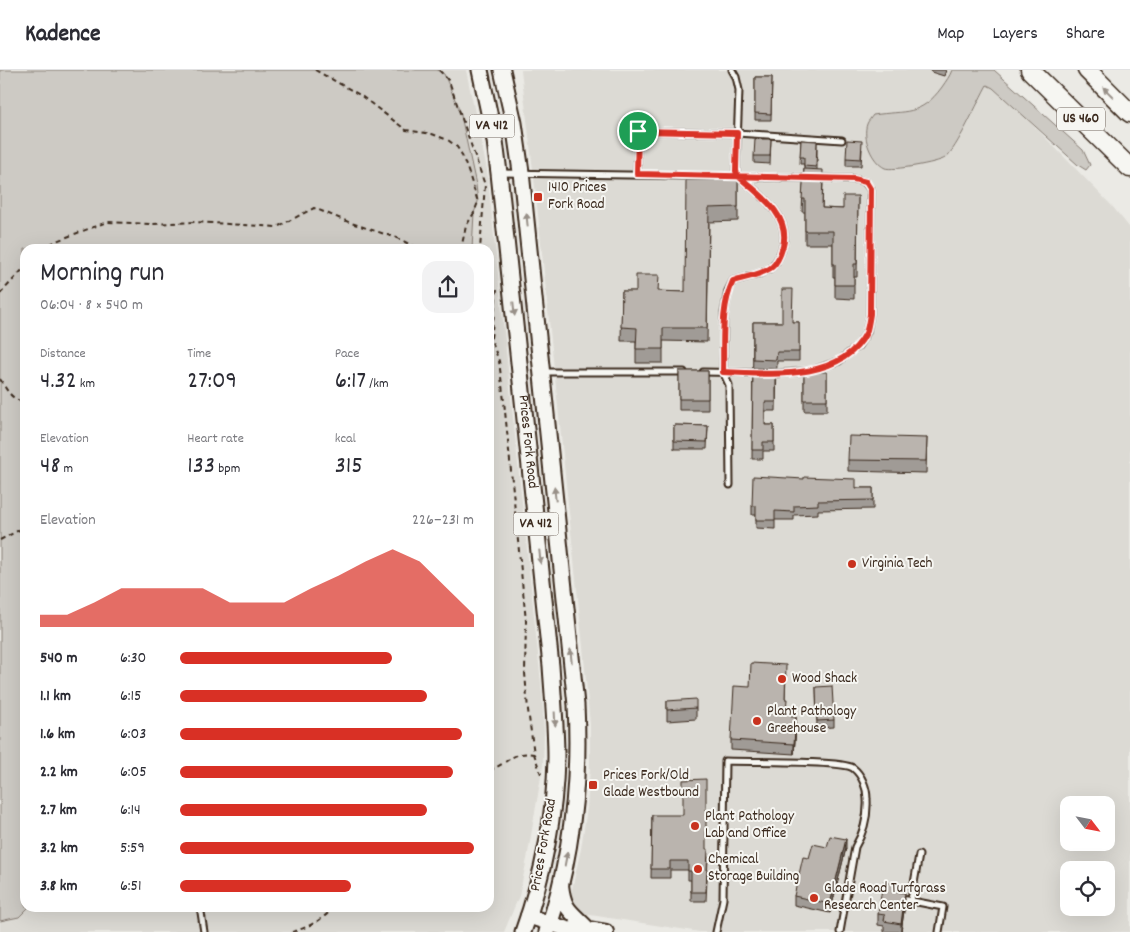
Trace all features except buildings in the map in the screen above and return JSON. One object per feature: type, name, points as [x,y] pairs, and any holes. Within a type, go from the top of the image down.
[{"type":"highway","name":"US 460","points":[[1030,70],[1130,168]]},
{"type":"highway","name":"US 460","points":[[1087,70],[1130,113]]},
{"type":"main road","name":"Prices Fork Road","points":[[480,70],[493,131],[499,173],[549,646],[555,720],[554,780],[550,827],[537,888],[523,932]]},
{"type":"main road","name":"Prices Fork Road","points":[[502,70],[514,123],[521,172],[578,730],[576,797],[570,839],[561,885],[548,928]]},
{"type":"street","points":[[561,885],[562,897],[567,909],[588,929]]},
{"type":"street","points":[[528,916],[548,928],[588,929],[606,932]]},
{"type":"lane","points":[[730,485],[729,385],[723,372],[724,312],[733,281],[761,273],[772,266],[780,255],[784,240],[784,226],[776,211],[738,176],[736,171],[739,90],[732,70]]},
{"type":"lane","points":[[637,174],[638,131],[737,133],[842,140]]},
{"type":"lane","points":[[499,173],[854,179],[866,182],[871,190],[870,314],[867,332],[858,346],[839,361],[811,371],[769,374],[723,372],[542,372]]},
{"type":"lane","points":[[716,932],[723,899],[725,761],[830,763],[852,767],[860,776],[867,792],[868,812],[862,835],[855,847],[840,932]]},
{"type":"lane","points":[[911,900],[919,855]]},
{"type":"lane","points":[[902,898],[943,907],[939,932]]},
{"type":"lane","points":[[201,912],[204,932]]},
{"type":"path","points":[[315,70],[360,95],[406,130],[432,134],[448,140],[457,147],[461,152],[478,202],[466,226],[462,244]]},
{"type":"path","points":[[439,70],[449,81],[485,185],[480,244]]},
{"type":"path","points":[[50,244],[56,240],[107,222],[152,224],[195,222],[277,227],[314,208],[409,244]]},
{"type":"path","points":[[0,294],[20,272]]},
{"type":"path","points":[[494,312],[497,286]]},
{"type":"path","points":[[494,347],[499,361],[505,410],[526,620],[525,674],[534,754],[542,777]]},
{"type":"path","points":[[0,379],[10,396],[20,401]]},
{"type":"path","points":[[0,540],[20,530]]},
{"type":"path","points":[[494,767],[520,753],[534,754]]},
{"type":"path","points":[[292,932],[306,928],[321,920],[329,912]]},
{"type":"shaded area","points":[[0,70],[466,70],[487,170],[542,692],[544,732],[543,765],[527,859],[519,896],[504,932],[0,932]]},
{"type":"shaded area","points":[[0,70],[437,70],[444,74],[460,111],[476,185],[478,202],[474,213],[472,244],[20,244],[20,912],[24,912],[19,917],[0,921]]},
{"type":"shaded area","name":"Virginia Tech","points":[[521,70],[974,70],[1031,123],[1112,206],[1130,228],[1130,932],[700,932],[584,914],[576,909],[571,894],[581,849],[590,768],[590,725],[536,195]]},
{"type":"shaded area","points":[[952,70],[994,70],[1083,150],[1090,165],[1086,170],[1078,165],[993,88],[987,85],[961,136],[945,158],[934,162],[889,169],[880,165],[869,149],[866,136],[867,124],[873,115],[904,112],[919,108],[934,97]]},
{"type":"place","name":"1410 Prices Fork Road","points":[[538,197]]},
{"type":"place","name":"Virginia Tech","points":[[852,564]]},
{"type":"place","name":"Wood Shack","points":[[782,679]]},
{"type":"place","name":"Plant Pathology Greehouse","points":[[757,721]]},
{"type":"place","name":"Prices Fork/Old Glade Westbound","points":[[593,785]]},
{"type":"place","name":"Plant Pathology Lab and Office","points":[[695,826]]},
{"type":"place","name":"Chemical Storage Building","points":[[698,869]]},
{"type":"place","name":"Glade Road Turfgrass Research Center","points":[[814,898]]},
{"type":"route","points":[[638,131],[637,174],[738,176],[854,179],[866,182],[871,190],[870,314],[867,332],[858,346],[839,361],[811,371],[769,374],[723,372],[724,312],[728,291],[733,281],[761,273],[772,266],[780,255],[784,240],[784,226],[776,211],[738,176],[736,171],[737,133],[638,131]]}]
